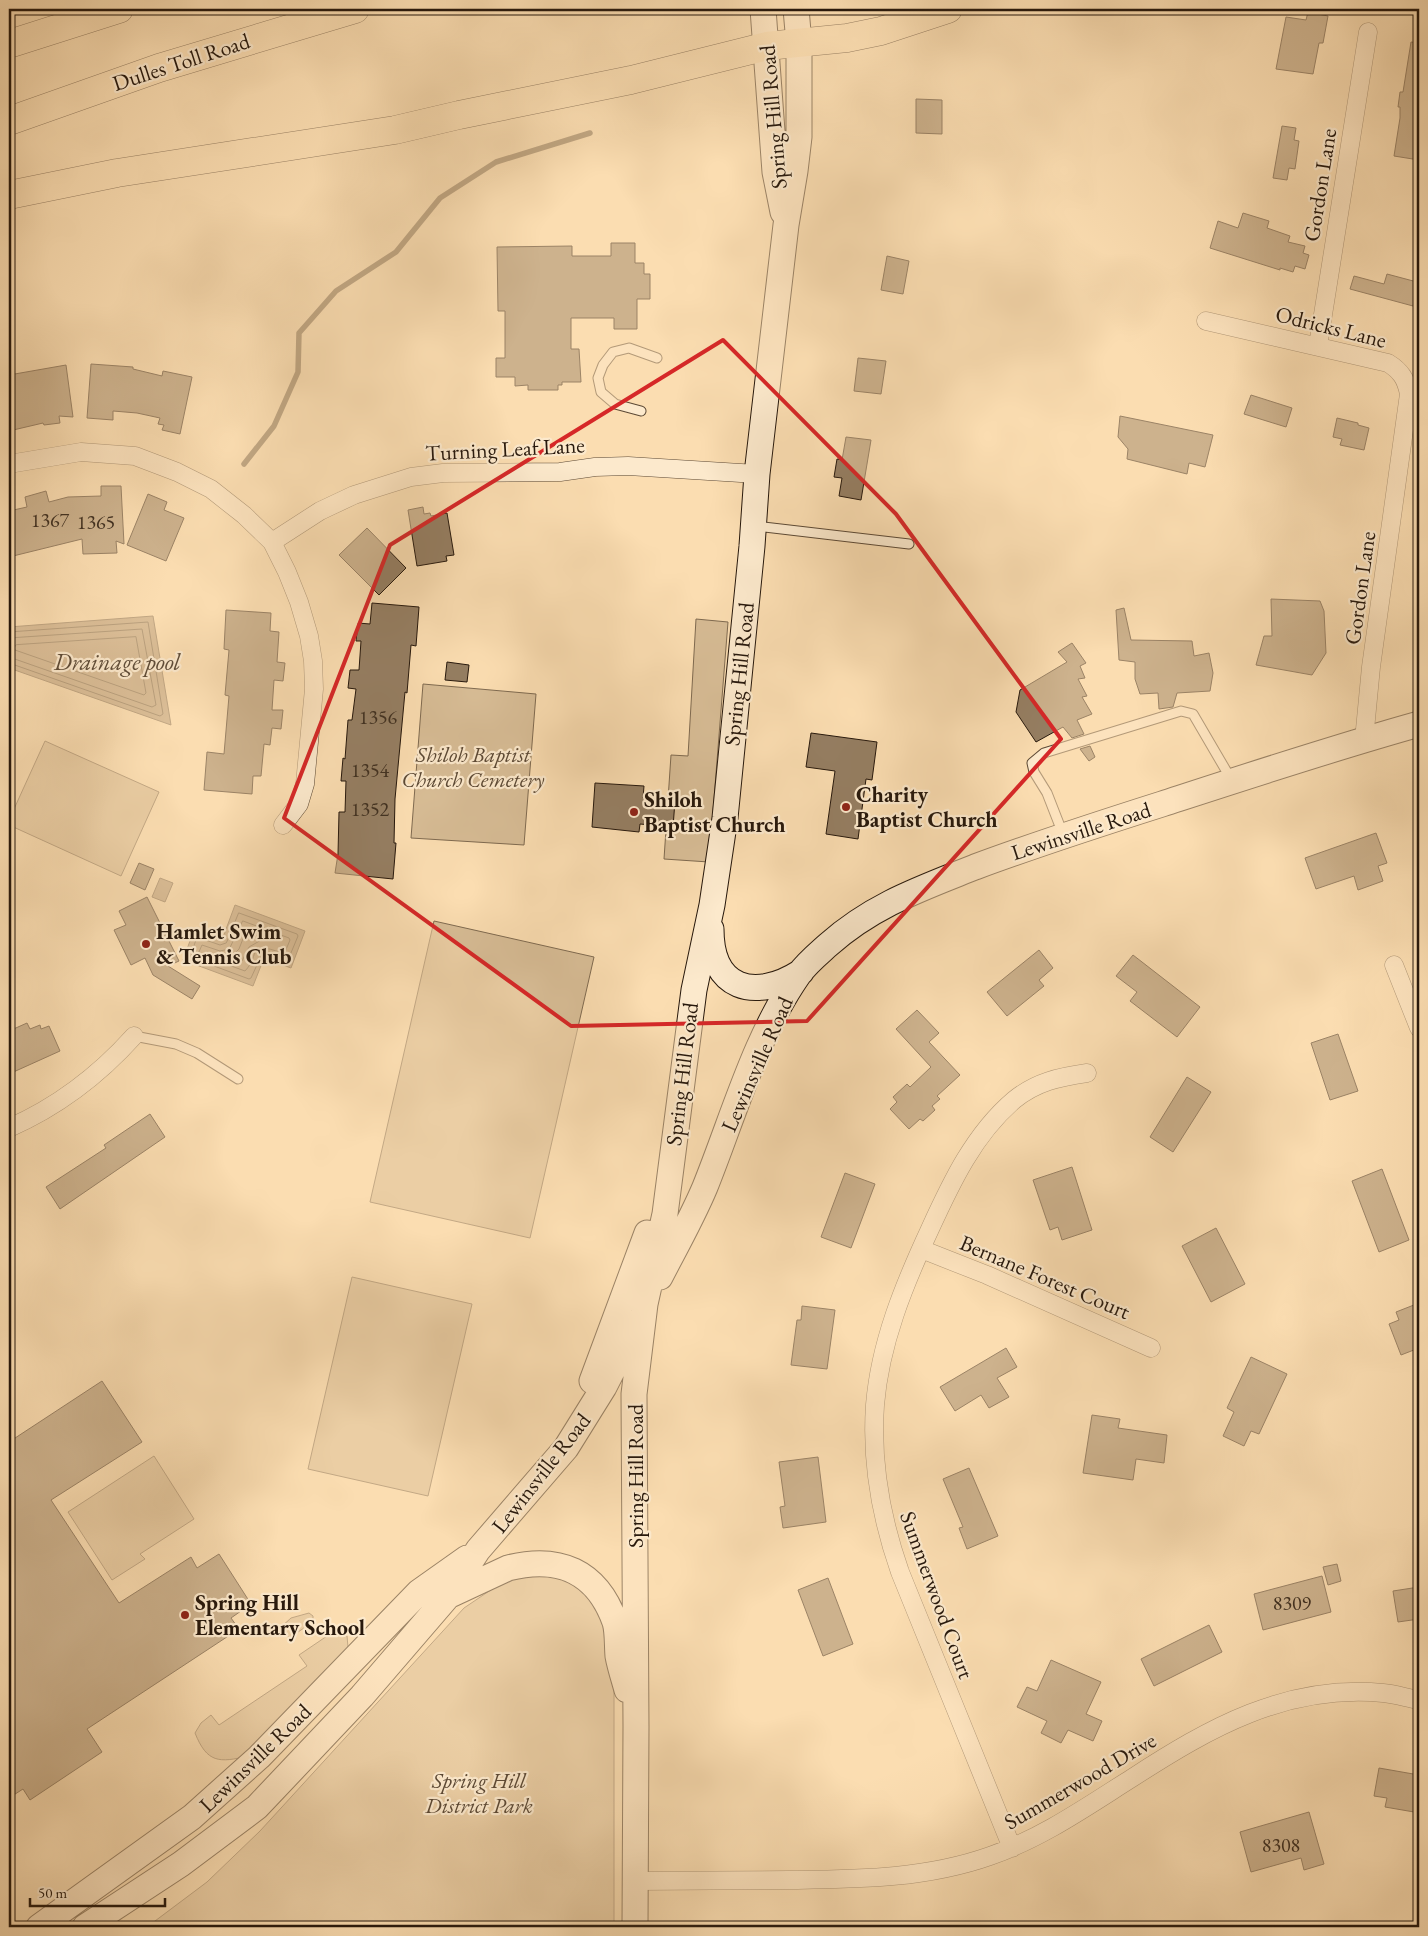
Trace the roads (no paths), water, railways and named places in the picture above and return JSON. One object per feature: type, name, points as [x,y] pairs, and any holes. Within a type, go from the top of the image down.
[{"type":"highway","points":[[9,44],[120,9]]},
{"type":"highway","name":"Dulles Toll Road","points":[[9,121],[160,68],[355,9]]},
{"type":"highway","points":[[9,195],[117,173],[395,130],[632,80],[766,46],[847,38],[881,31],[948,9]]},
{"type":"main road","name":"Spring Hill Road","points":[[762,9],[775,172],[786,224]]},
{"type":"main road","name":"Spring Hill Road","points":[[635,1927],[634,1394],[646,1304],[665,1214],[694,990],[712,905],[725,818],[752,546],[756,474],[786,224],[799,137],[799,43],[796,9]]},
{"type":"main road","name":"Lewinsville Road","points":[[85,1927],[213,1840],[257,1807],[362,1696],[448,1596],[478,1550],[566,1448],[604,1387],[693,1214],[752,1062],[772,1021],[801,972],[815,956],[840,934],[872,912],[905,894],[1015,852],[1232,781],[1419,724]]},
{"type":"main road","points":[[712,905],[711,938],[714,956],[721,970],[732,980],[746,987],[761,989],[780,984],[801,972]]},
{"type":"main road","points":[[566,1448],[644,1242],[675,1127]]},
{"type":"main road","name":"Lewinsville Road","points":[[39,1927],[192,1817],[216,1797],[259,1757],[368,1642],[419,1592],[478,1550]]},
{"type":"main road","points":[[448,1596],[508,1568],[541,1563],[560,1566],[578,1572],[594,1584],[605,1600],[616,1623],[618,1658],[636,1726]]},
{"type":"main road","points":[[362,1696],[373,1668],[372,1652],[368,1642]]},
{"type":"main road","points":[[213,1840],[216,1797]]},
{"type":"street","name":"Gordon Lane","points":[[1318,346],[1368,32]]},
{"type":"street","name":"Odricks Lane","points":[[1206,321],[1388,362],[1399,370],[1406,380],[1410,394],[1403,442]]},
{"type":"street","name":"Gordon Lane","points":[[1364,740],[1371,666],[1403,442]]},
{"type":"street","points":[[9,464],[81,452],[135,456],[212,488],[244,514],[272,542],[299,602],[309,636],[313,661],[314,688],[305,784],[299,804],[283,825]]},
{"type":"street","name":"Turning Leaf Lane","points":[[272,542],[320,511],[354,495],[411,477],[443,473],[560,472],[595,467],[628,466],[756,474]]},
{"type":"street","points":[[1394,965],[1419,1028]]},
{"type":"street","points":[[9,1128],[30,1119],[62,1100],[92,1077],[134,1036]]},
{"type":"street","name":"Summerwood Court","points":[[1012,1848],[900,1572],[882,1509],[875,1447],[876,1403],[884,1351],[902,1291],[963,1162],[997,1116],[1034,1086],[1057,1077],[1087,1073]]},
{"type":"street","name":"Bernane Forest Court","points":[[921,1249],[1151,1348]]},
{"type":"street","name":"Summerwood Drive","points":[[635,1881],[866,1879],[907,1876],[948,1868],[1012,1848],[1050,1830],[1208,1731],[1241,1716],[1276,1704],[1328,1694],[1383,1693],[1419,1700]]},
{"type":"lane","points":[[641,411],[615,404],[601,392],[598,378],[603,365],[613,352],[629,348],[657,358]]},
{"type":"lane","points":[[752,526],[909,544]]},
{"type":"lane","points":[[1064,836],[1048,793],[1034,772],[1032,762],[1044,753],[1181,711],[1192,714],[1232,781]]},
{"type":"lane","points":[[134,1036],[176,1044],[197,1054],[238,1079]]},
{"type":"water","name":"Drainage pool","points":[[153,616],[171,725],[9,668],[9,627]]},
{"type":"water","points":[[160,878],[173,883],[165,902],[152,897]]},
{"type":"water","points":[[235,905],[305,931],[291,968],[264,958],[253,986],[183,960],[194,930],[222,940]]},
{"type":"waterway","points":[[244,464],[274,426],[298,372],[299,333],[336,291],[396,252],[440,198],[496,162],[590,133]]},
{"type":"place","name":"Charity Baptist Church","points":[[846,807]]},
{"type":"place","name":"Shiloh Baptist Church","points":[[634,812]]},
{"type":"place","name":"Hamlet Swim & Tennis Club","points":[[146,944]]},
{"type":"place","name":"Spring Hill Elementary School","points":[[185,1615]]},
{"type":"park label","name":"Shiloh Baptist Church Cemetery","points":[[473,766]]},
{"type":"park label","name":"Spring Hill District Park","points":[[479,1792]]}]
